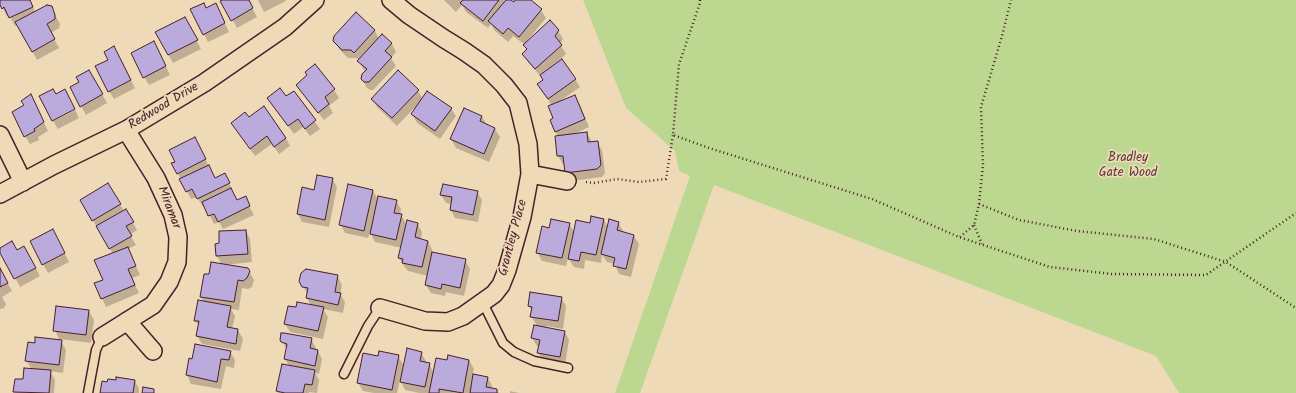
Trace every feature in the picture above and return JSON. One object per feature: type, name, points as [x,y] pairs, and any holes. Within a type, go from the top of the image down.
[{"type":"street","name":"Redwood Drive","points":[[0,194],[126,130],[204,83],[279,31],[315,0]]},
{"type":"street","name":"Grantley Place","points":[[380,308],[425,321],[448,322],[463,316],[494,294],[501,285],[507,270],[522,217],[530,174],[528,144],[518,103],[504,84],[479,62],[409,15],[391,0]]},
{"type":"street","name":"Miramar","points":[[102,337],[153,305],[169,282],[177,262],[178,237],[173,215],[156,178],[126,130]]},
{"type":"street","points":[[0,135],[23,182]]},
{"type":"street","points":[[530,174],[567,180]]},
{"type":"street","points":[[127,322],[154,351]]},
{"type":"lane","points":[[483,303],[504,343],[514,352],[534,361],[568,368]]},
{"type":"lane","points":[[344,374],[368,326],[380,308]]},
{"type":"lane","points":[[88,393],[96,350],[102,337]]},
{"type":"path","points":[[567,180],[594,183],[617,179],[640,182],[666,179],[679,64],[700,0]]},
{"type":"path","points":[[982,244],[974,225],[979,204],[983,165],[980,107],[1002,36],[1011,0]]},
{"type":"path","points":[[672,135],[872,199],[959,237],[1050,267],[1112,274],[1206,275],[1296,213]]},
{"type":"path","points":[[979,204],[1019,220],[1077,231],[1154,239],[1226,262],[1296,308]]},
{"type":"path","points":[[959,237],[974,225]]},
{"type":"green space","name":"Bradley Gate Wood","points":[[583,0],[1296,0],[1296,393],[1179,393],[1156,356],[714,185],[640,393],[615,393],[690,176],[679,171],[675,151],[626,108]]},
{"type":"building","points":[[0,0],[30,0],[33,7],[9,18],[4,7],[2,9],[0,5]]},
{"type":"building","points":[[249,0],[253,8],[231,21],[220,1]]},
{"type":"building","points":[[463,0],[499,0],[483,21],[460,3]]},
{"type":"building","points":[[506,0],[511,0],[514,2],[515,0],[531,0],[542,9],[519,37],[508,28],[503,34],[488,21]]},
{"type":"building","points":[[204,3],[206,8],[216,3],[225,23],[203,35],[190,9]]},
{"type":"building","points":[[47,5],[52,6],[55,15],[55,19],[47,24],[55,39],[32,52],[15,22]]},
{"type":"building","points":[[356,12],[375,30],[354,53],[351,50],[342,50],[333,41],[334,36]]},
{"type":"building","points":[[185,17],[198,40],[168,55],[155,32]]},
{"type":"building","points":[[550,20],[559,30],[555,36],[562,45],[535,69],[522,54],[527,49],[523,45]]},
{"type":"building","points":[[382,34],[392,43],[385,51],[392,57],[369,82],[364,82],[361,79],[362,74],[367,69],[357,61]]},
{"type":"building","points":[[154,41],[166,66],[143,78],[131,53]]},
{"type":"building","points":[[114,46],[131,80],[108,92],[95,66],[108,60],[104,52]]},
{"type":"building","points":[[562,59],[576,79],[548,99],[537,84],[543,80],[540,75]]},
{"type":"building","points":[[315,64],[335,89],[325,97],[329,104],[318,113],[296,85],[307,75],[305,72]]},
{"type":"building","points":[[89,70],[103,94],[80,107],[70,87],[79,82],[76,77]]},
{"type":"building","points":[[398,70],[419,90],[392,118],[371,99]]},
{"type":"building","points":[[280,88],[286,96],[294,91],[316,120],[305,129],[298,119],[288,126],[267,98]]},
{"type":"building","points":[[53,89],[56,94],[65,89],[75,109],[52,121],[39,96]]},
{"type":"building","points":[[427,91],[452,108],[435,131],[411,114]]},
{"type":"building","points":[[31,94],[44,122],[34,129],[35,131],[24,137],[12,112],[24,105],[21,101]]},
{"type":"building","points":[[575,95],[585,119],[555,132],[550,120],[553,118],[548,106]]},
{"type":"building","points":[[264,106],[286,138],[274,147],[267,136],[250,149],[231,123],[245,112],[249,117]]},
{"type":"building","points":[[464,108],[482,116],[480,121],[495,128],[484,154],[450,139]]},
{"type":"building","points":[[587,132],[588,142],[598,141],[601,165],[597,169],[565,173],[563,156],[557,156],[555,136]]},
{"type":"building","points":[[195,137],[206,159],[177,174],[171,163],[175,162],[169,150]]},
{"type":"building","points":[[209,165],[215,178],[225,173],[230,183],[197,199],[192,189],[186,192],[179,179]]},
{"type":"building","points":[[317,175],[333,178],[325,220],[297,214],[302,187],[314,190]]},
{"type":"building","points":[[108,183],[121,204],[92,221],[80,200]]},
{"type":"building","points":[[348,184],[373,190],[364,231],[339,225]]},
{"type":"building","points":[[443,184],[478,191],[473,215],[450,210],[452,197],[440,195]]},
{"type":"building","points":[[231,188],[237,200],[246,196],[250,206],[218,222],[214,214],[208,216],[202,202]]},
{"type":"building","points":[[378,196],[397,200],[394,213],[402,214],[396,240],[370,234]]},
{"type":"building","points":[[126,209],[134,222],[126,226],[132,236],[109,249],[96,226]]},
{"type":"building","points":[[591,216],[604,219],[596,255],[581,252],[579,261],[568,259],[576,220],[590,223]]},
{"type":"building","points":[[551,219],[570,223],[562,258],[536,253],[542,226],[549,228]]},
{"type":"building","points":[[609,219],[619,222],[617,230],[634,235],[626,269],[613,266],[615,258],[601,254]]},
{"type":"building","points":[[407,220],[418,223],[415,237],[428,241],[422,267],[402,263],[403,259],[398,258]]},
{"type":"building","points":[[53,229],[65,253],[42,265],[30,241]]},
{"type":"building","points":[[246,230],[248,254],[216,256],[215,244],[219,243],[219,231]]},
{"type":"building","points":[[12,241],[17,250],[24,246],[36,268],[14,279],[0,253],[0,248]]},
{"type":"building","points":[[128,247],[136,266],[128,269],[135,285],[101,299],[94,283],[103,280],[94,260]]},
{"type":"building","points":[[432,252],[466,259],[460,288],[442,284],[441,289],[425,285]]},
{"type":"building","points":[[211,262],[248,268],[250,271],[247,278],[243,281],[238,280],[234,302],[200,297],[204,274],[209,274]]},
{"type":"building","points":[[0,268],[8,283],[0,287]]},
{"type":"building","points":[[306,269],[338,275],[335,292],[341,293],[338,305],[306,298],[308,288],[302,287],[299,281],[301,273]]},
{"type":"building","points":[[530,292],[562,297],[558,321],[530,317],[532,307],[528,306]]},
{"type":"building","points":[[198,300],[231,306],[227,327],[238,329],[236,344],[196,336],[199,321],[194,321]]},
{"type":"building","points":[[297,302],[324,307],[318,331],[284,324],[288,306],[296,307]]},
{"type":"building","points":[[56,306],[89,310],[86,335],[53,331]]},
{"type":"building","points":[[534,325],[565,331],[560,357],[537,353],[540,340],[531,338]]},
{"type":"building","points":[[281,333],[312,338],[310,348],[318,350],[315,366],[284,359],[287,344],[281,342]]},
{"type":"building","points":[[35,337],[62,340],[59,365],[25,361],[28,342],[35,343]]},
{"type":"building","points":[[195,344],[231,351],[229,360],[221,359],[217,382],[186,375],[189,358],[192,359]]},
{"type":"building","points":[[407,348],[422,352],[420,361],[430,363],[425,387],[400,382]]},
{"type":"building","points":[[379,351],[399,355],[392,390],[357,383],[363,353],[378,356]]},
{"type":"building","points":[[448,355],[469,360],[463,393],[439,389],[439,393],[429,393],[436,358],[447,360]]},
{"type":"building","points":[[282,364],[315,370],[312,385],[305,384],[303,393],[285,393],[276,391]]},
{"type":"building","points":[[24,368],[51,370],[49,393],[13,392],[15,379],[23,379]]},
{"type":"building","points":[[473,374],[488,377],[486,387],[497,389],[497,393],[470,393]]},
{"type":"building","points":[[116,377],[135,380],[133,393],[100,393],[102,381],[107,382],[108,379],[116,380]]},
{"type":"building","points":[[143,387],[154,389],[154,393],[142,393]]}]
